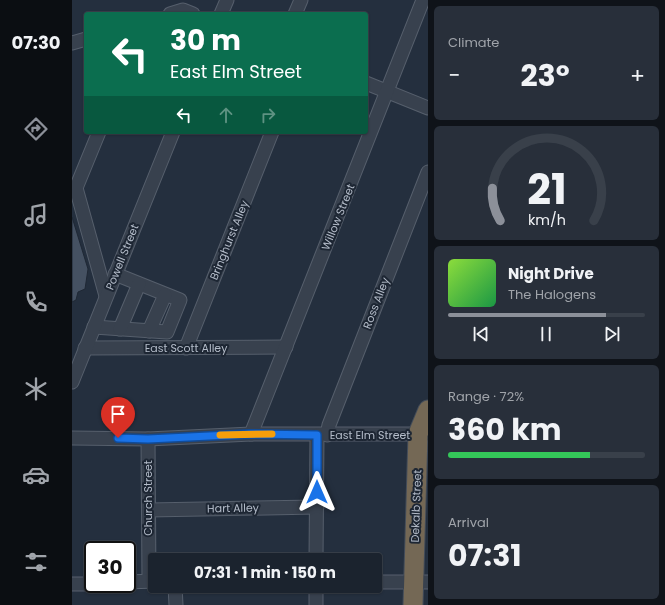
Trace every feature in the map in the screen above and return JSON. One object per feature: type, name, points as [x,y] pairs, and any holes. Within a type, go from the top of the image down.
[{"type":"highway","name":"Dekalb Street","points":[[413,605],[421,582],[423,434],[428,410]]},
{"type":"street","points":[[222,12],[227,0]]},
{"type":"street","points":[[296,12],[301,0]]},
{"type":"street","name":"Willow Street","points":[[250,434],[286,347],[423,0]]},
{"type":"street","points":[[176,12],[183,10],[188,12]]},
{"type":"street","points":[[72,43],[84,40]]},
{"type":"street","points":[[368,84],[428,108]]},
{"type":"street","points":[[98,134],[76,188],[106,296]]},
{"type":"street","name":"Powell Street","points":[[72,382],[172,134]]},
{"type":"street","name":"Bringhurst Alley","points":[[186,348],[271,134]]},
{"type":"street","name":"Ross Alley","points":[[322,435],[329,425],[428,172]]},
{"type":"street","points":[[94,327],[167,332],[180,300],[115,274]]},
{"type":"street","points":[[120,329],[139,284]]},
{"type":"street","name":"East Scott Alley","points":[[85,348],[286,347]]},
{"type":"street","name":"East Elm Street","points":[[72,438],[148,439],[250,434],[423,434]]},
{"type":"street","points":[[316,553],[317,507],[322,435]]},
{"type":"street","name":"Church Street","points":[[148,439],[151,553]]},
{"type":"street","name":"Hart Alley","points":[[149,510],[317,507]]},
{"type":"street","points":[[136,582],[148,581]]},
{"type":"street","points":[[382,582],[421,582]]},
{"type":"street","points":[[72,584],[84,584]]},
{"type":"street","points":[[175,593],[176,605]]},
{"type":"street","points":[[316,593],[316,605]]},
{"type":"building","points":[[72,217],[88,269],[85,289],[78,292],[76,300],[72,302]]},
{"type":"slow traffic","points":[[220,435],[272,434]]},
{"type":"route","points":[[118,438],[148,439],[250,434],[317,435],[317,492]]}]
